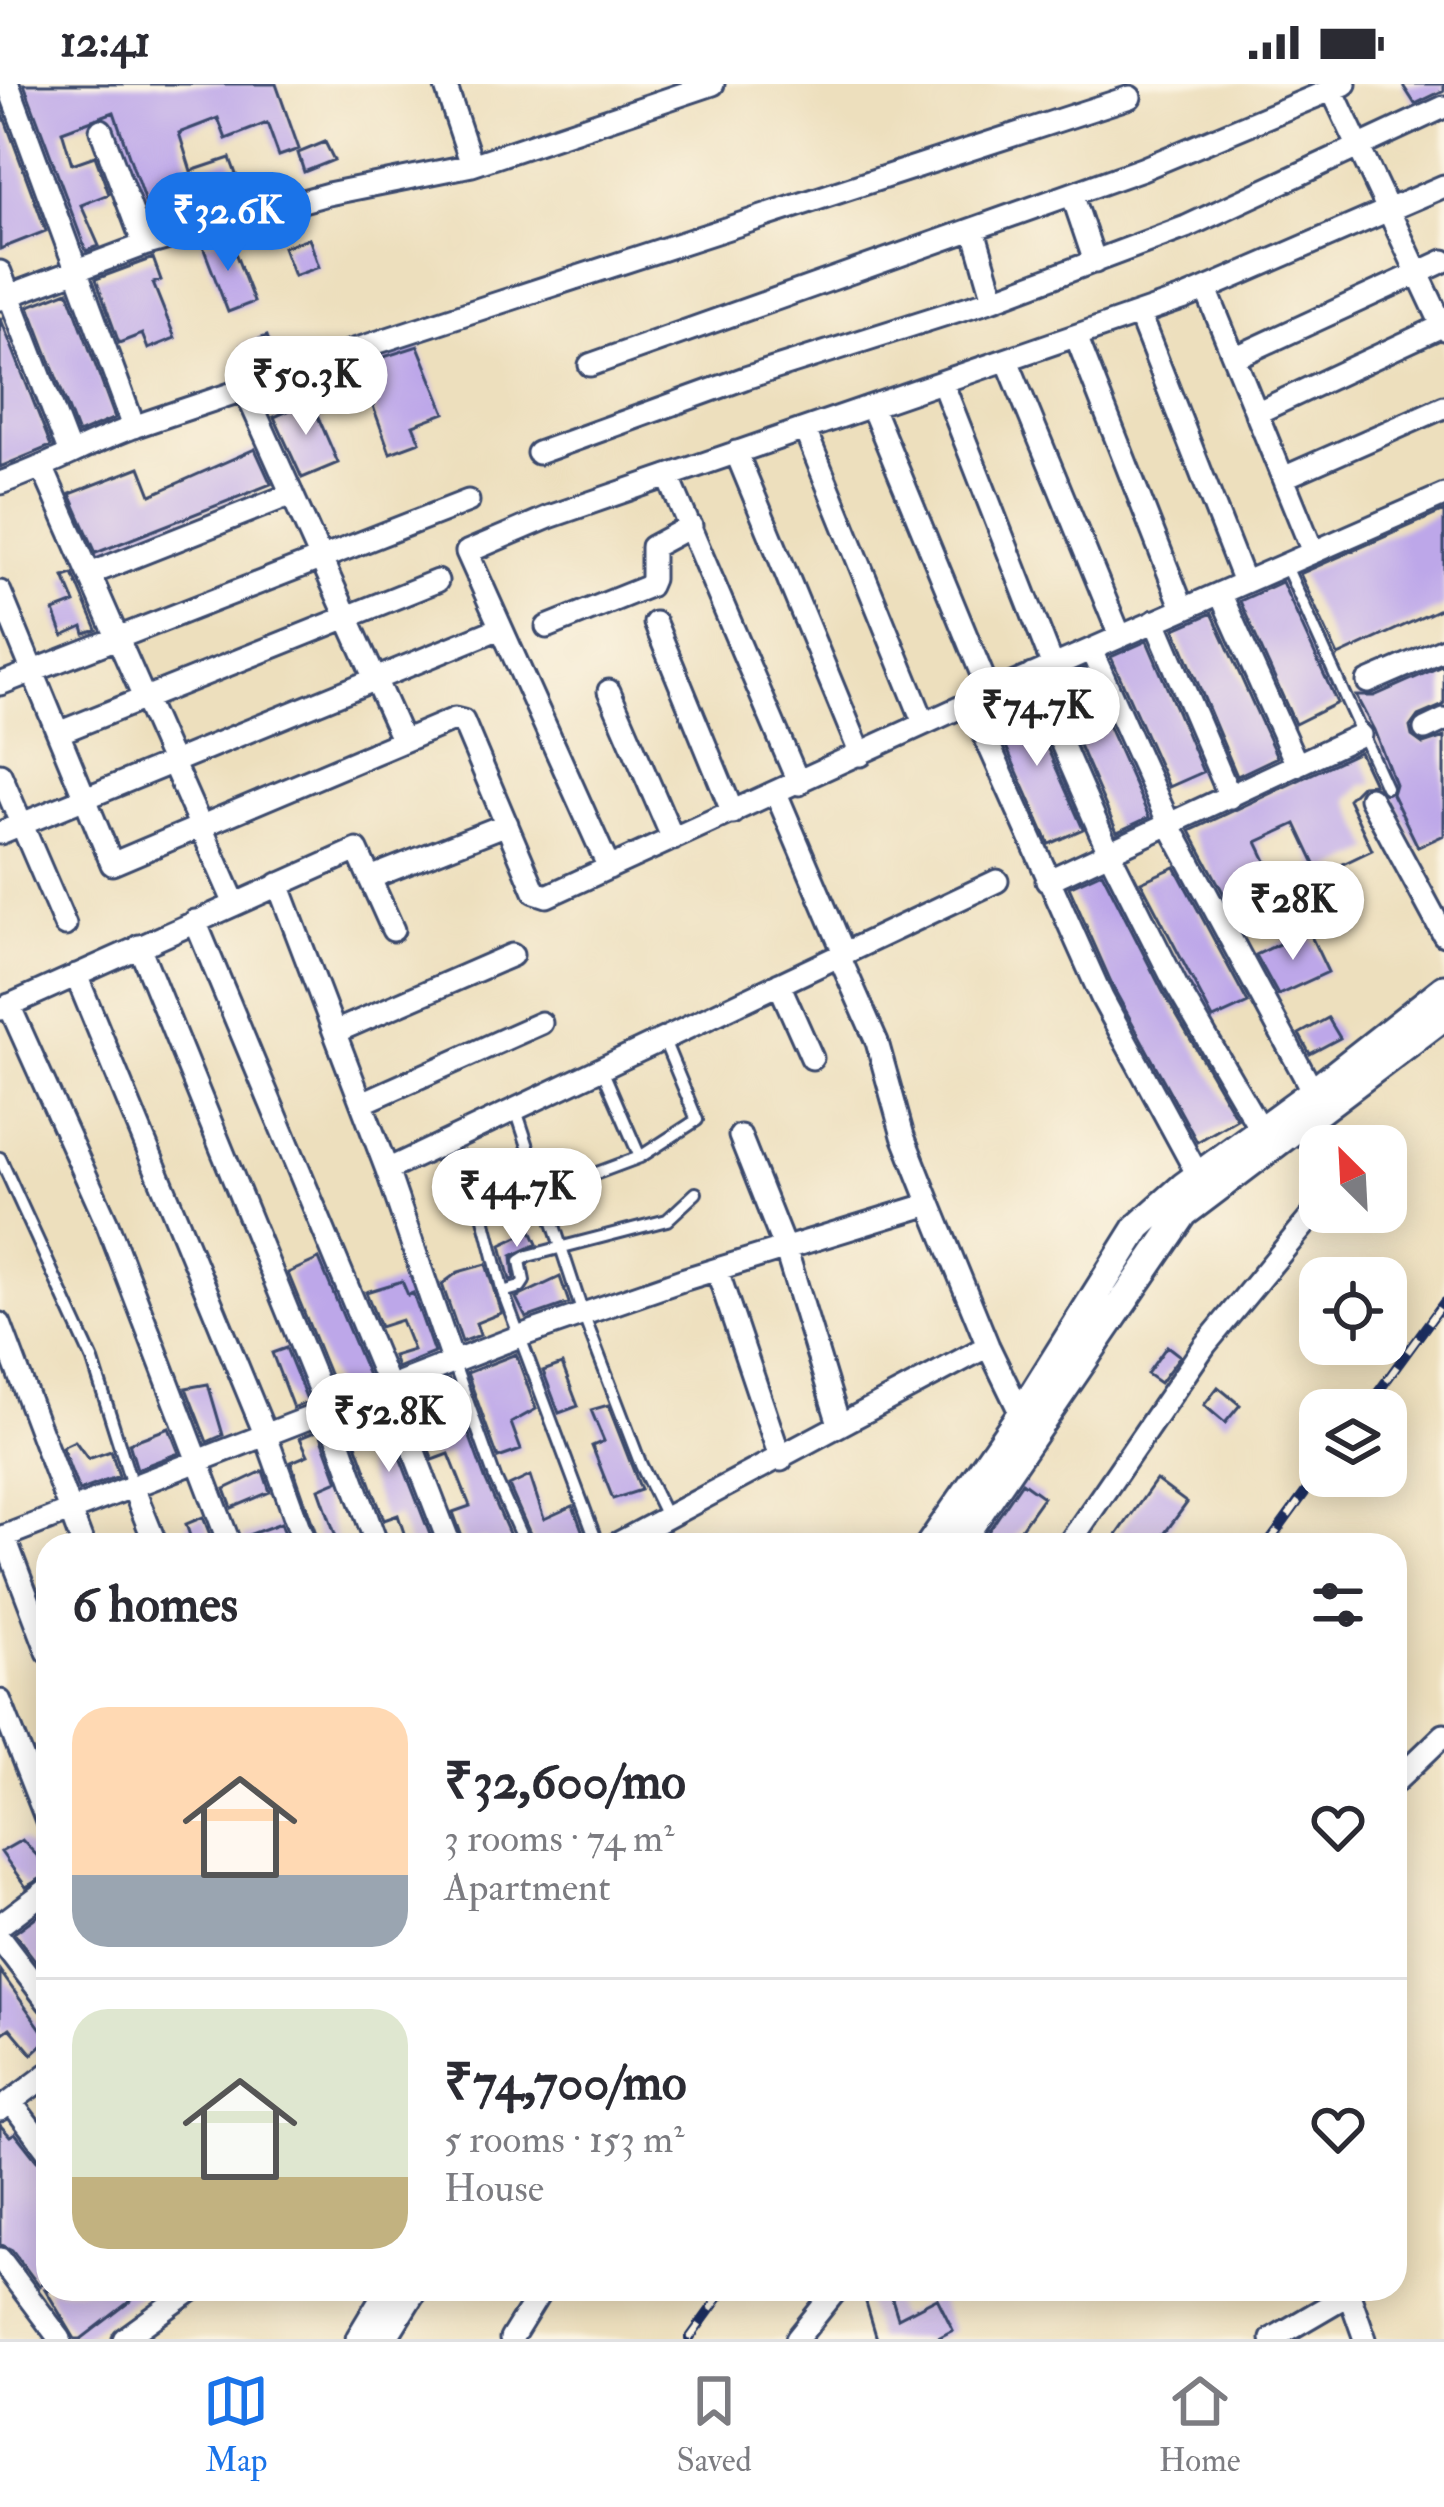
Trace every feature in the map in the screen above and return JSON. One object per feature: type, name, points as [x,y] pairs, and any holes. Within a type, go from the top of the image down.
[{"type":"street","points":[[8,84],[134,427]]},
{"type":"street","points":[[445,84],[472,165]]},
{"type":"street","points":[[4,297],[144,245],[328,194],[472,165],[713,84]]},
{"type":"street","points":[[590,365],[1072,194],[1339,87],[1360,146],[1444,326],[1256,413]]},
{"type":"street","points":[[0,483],[43,469],[134,427],[246,392],[354,350],[1130,98]]},
{"type":"street","points":[[538,453],[745,378],[1095,262],[1186,227],[1444,107]]},
{"type":"street","points":[[101,130],[144,245]]},
{"type":"street","points":[[609,868],[466,551],[549,517],[1206,289],[1444,186]]},
{"type":"street","points":[[1072,194],[1095,262]]},
{"type":"street","points":[[974,230],[994,299]]},
{"type":"street","points":[[1234,358],[1444,261]]},
{"type":"street","points":[[0,272],[4,297],[70,454]]},
{"type":"street","points":[[1206,289],[1312,552]]},
{"type":"street","points":[[1139,314],[1244,582]]},
{"type":"street","points":[[1076,336],[1183,609]]},
{"type":"street","points":[[1006,360],[1120,636]]},
{"type":"street","points":[[942,382],[1109,852],[1176,985],[1260,1130]]},
{"type":"street","points":[[246,392],[402,739]]},
{"type":"street","points":[[872,406],[1047,880],[1102,998],[1203,1184]]},
{"type":"street","points":[[1282,478],[1444,407]]},
{"type":"street","points":[[805,430],[924,724]]},
{"type":"street","points":[[736,452],[861,754]]},
{"type":"street","points":[[43,469],[235,904]]},
{"type":"street","points":[[668,476],[799,784]]},
{"type":"street","points":[[90,574],[292,494]]},
{"type":"street","points":[[0,592],[112,864],[455,719],[463,721],[540,896],[1444,495]]},
{"type":"street","points":[[0,685],[468,501]]},
{"type":"street","points":[[547,627],[649,586],[652,547],[691,526]]},
{"type":"street","points":[[58,733],[437,581]]},
{"type":"street","points":[[1220,592],[1297,764]]},
{"type":"street","points":[[1155,622],[1230,797]]},
{"type":"street","points":[[655,623],[733,813]]},
{"type":"street","points":[[0,833],[500,628]]},
{"type":"street","points":[[1368,682],[1444,649]]},
{"type":"street","points":[[1091,650],[1170,826],[1317,1100]]},
{"type":"street","points":[[609,691],[673,839]]},
{"type":"street","points":[[1047,880],[1360,735]]},
{"type":"street","points":[[0,774],[65,925]]},
{"type":"street","points":[[1378,793],[1444,935]]},
{"type":"street","points":[[776,794],[877,1042],[903,1136],[988,1346],[1021,1414]]},
{"type":"street","points":[[370,878],[507,824]]},
{"type":"street","points":[[226,1533],[107,1223],[4,1007],[357,850],[393,930]]},
{"type":"street","points":[[387,1170],[997,881]]},
{"type":"street","points":[[278,884],[387,1170],[454,1363]]},
{"type":"street","points":[[195,921],[445,1533]]},
{"type":"street","points":[[139,946],[328,1411],[373,1533]]},
{"type":"street","points":[[335,1032],[512,956]]},
{"type":"street","points":[[76,975],[266,1436],[301,1533]]},
{"type":"street","points":[[779,984],[812,1058]]},
{"type":"street","points":[[965,1533],[1203,1184],[1260,1130],[1317,1100],[1444,989]]},
{"type":"street","points":[[938,1533],[1021,1414],[1138,1228],[1444,1016]]},
{"type":"street","points":[[362,1103],[541,1023]]},
{"type":"street","points":[[740,1136],[783,1250],[839,1424]]},
{"type":"street","points":[[36,1622],[2,1537],[520,1336],[930,1204]]},
{"type":"street","points":[[1076,1533],[1205,1345],[1299,1231]]},
{"type":"street","points":[[717,1270],[781,1460]]},
{"type":"street","points":[[0,1324],[79,1533]]},
{"type":"street","points":[[639,1533],[988,1346]]},
{"type":"street","points":[[132,1485],[151,1533]]},
{"type":"street","points":[[0,1701],[36,1792]]},
{"type":"street","points":[[1407,1771],[1444,1736]]},
{"type":"street","points":[[0,1925],[36,1897]]},
{"type":"street","points":[[0,1939],[36,1986]]},
{"type":"street","points":[[36,2083],[6,2106],[36,2138]]},
{"type":"street","points":[[0,2259],[60,2339]]},
{"type":"street","points":[[161,2301],[166,2308]]},
{"type":"street","points":[[124,2339],[176,2301]]},
{"type":"street","points":[[360,2339],[394,2301]]},
{"type":"street","points":[[382,2339],[398,2301]]},
{"type":"street","points":[[511,2339],[535,2301]]},
{"type":"street","points":[[796,2339],[827,2301]]},
{"type":"street","points":[[1272,2339],[1337,2301]]},
{"type":"street","points":[[1351,2301],[1365,2339]]},
{"type":"lane","points":[[1285,564],[1360,735],[1378,793]]},
{"type":"lane","points":[[546,1192],[640,1157],[697,1120],[663,1038]]},
{"type":"lane","points":[[602,1067],[640,1157]]},
{"type":"lane","points":[[516,1110],[583,1314],[641,1465],[667,1518]]},
{"type":"lane","points":[[0,1158],[94,1361],[132,1485]]},
{"type":"lane","points":[[475,1183],[503,1292],[593,1533]]},
{"type":"lane","points":[[503,1292],[524,1281],[520,1261],[558,1246],[667,1220],[696,1192]]},
{"type":"lane","points":[[454,1363],[520,1533]]},
{"type":"building","points":[[24,84],[276,84],[299,149],[279,156],[267,123],[226,139],[218,118],[179,133],[191,171],[230,158],[244,196],[218,209],[153,226],[114,112],[62,131],[72,164],[95,156],[109,194],[81,205],[99,246],[86,251]]},
{"type":"building","points":[[1402,84],[1444,84],[1444,90],[1415,104]]},
{"type":"building","points":[[0,106],[46,231],[0,249]]},
{"type":"building","points":[[325,142],[334,160],[304,172],[298,153]]},
{"type":"building","points":[[229,237],[254,302],[228,312],[202,244]]},
{"type":"building","points":[[309,238],[319,267],[294,276],[283,247]]},
{"type":"building","points":[[153,258],[161,280],[153,283],[175,338],[148,349],[142,334],[119,343],[96,279]]},
{"type":"building","points":[[68,291],[115,418],[78,434],[29,306]]},
{"type":"building","points":[[0,317],[51,446],[0,467]]},
{"type":"building","points":[[267,336],[274,354],[247,364],[241,346]]},
{"type":"building","points":[[418,346],[445,413],[413,425],[420,442],[390,453],[369,395],[351,404],[337,372]]},
{"type":"building","points":[[309,396],[338,463],[302,478],[274,417]]},
{"type":"building","points":[[255,449],[271,484],[96,553],[70,494],[140,467],[151,495]]},
{"type":"building","points":[[1444,511],[1444,607],[1338,656],[1300,574]]},
{"type":"building","points":[[73,574],[97,630],[85,634],[83,627],[63,636],[54,611],[75,603],[64,577]]},
{"type":"building","points":[[1282,582],[1337,703],[1295,724],[1240,601]]},
{"type":"building","points":[[1212,613],[1277,757],[1237,776],[1175,629]]},
{"type":"building","points":[[1147,641],[1203,772],[1169,787],[1111,657]]},
{"type":"building","points":[[1444,665],[1444,705],[1418,716],[1410,727],[1412,736],[1423,744],[1444,737],[1444,835],[1418,847],[1392,794],[1395,784],[1356,696],[1374,696]]},
{"type":"building","points":[[1083,669],[1149,817],[1117,832],[1052,683]]},
{"type":"building","points":[[1024,695],[1083,829],[1049,844],[990,710]]},
{"type":"building","points":[[1359,752],[1374,784],[1362,785],[1348,799],[1372,850],[1320,875],[1296,824],[1257,842],[1280,890],[1233,911],[1190,831]]},
{"type":"building","points":[[1175,867],[1248,1003],[1213,1019],[1141,882]]},
{"type":"building","points":[[1102,872],[1163,992],[1237,1119],[1197,1142],[1115,991],[1069,887]]},
{"type":"building","points":[[1308,930],[1328,972],[1278,995],[1256,955]]},
{"type":"building","points":[[1328,1018],[1340,1038],[1310,1054],[1299,1034]]},
{"type":"building","points":[[531,1231],[537,1244],[512,1256],[514,1279],[510,1280],[501,1245]]},
{"type":"building","points":[[319,1259],[369,1378],[336,1391],[288,1273]]},
{"type":"building","points":[[486,1264],[501,1313],[476,1323],[480,1335],[462,1342],[442,1284],[458,1272]]},
{"type":"building","points":[[560,1277],[569,1303],[526,1318],[516,1298]]},
{"type":"building","points":[[402,1281],[408,1295],[413,1293],[434,1353],[397,1368],[393,1356],[413,1350],[401,1320],[380,1327],[366,1292]]},
{"type":"building","points":[[1167,1346],[1180,1356],[1160,1383],[1147,1374]]},
{"type":"building","points":[[286,1348],[308,1402],[293,1408],[272,1353]]},
{"type":"building","points":[[516,1354],[536,1409],[511,1423],[521,1450],[498,1458],[467,1373]]},
{"type":"building","points":[[562,1364],[578,1406],[559,1413],[543,1371]]},
{"type":"building","points":[[449,1380],[509,1533],[461,1533],[453,1512],[470,1506],[449,1454],[433,1460],[408,1395]]},
{"type":"building","points":[[208,1384],[223,1435],[207,1442],[186,1388]]},
{"type":"building","points":[[1218,1387],[1240,1405],[1225,1423],[1204,1405]]},
{"type":"building","points":[[608,1405],[641,1490],[613,1499],[592,1446],[604,1441],[591,1410]]},
{"type":"building","points":[[380,1406],[429,1533],[404,1533],[398,1515],[384,1520],[347,1419]]},
{"type":"building","points":[[169,1428],[179,1453],[137,1469],[129,1443]]},
{"type":"building","points":[[319,1430],[338,1481],[319,1489],[335,1533],[316,1533],[291,1462],[308,1455],[300,1438]]},
{"type":"building","points":[[75,1441],[88,1459],[111,1451],[119,1476],[79,1491],[62,1447]]},
{"type":"building","points":[[263,1471],[270,1492],[232,1508],[225,1489]]},
{"type":"building","points":[[530,1476],[544,1519],[573,1506],[583,1533],[530,1533],[509,1486]]},
{"type":"building","points":[[1156,1480],[1187,1503],[1165,1533],[1118,1533]]},
{"type":"building","points":[[1022,1482],[1043,1497],[1018,1533],[987,1533]]},
{"type":"building","points":[[203,1517],[209,1533],[189,1533],[186,1524]]},
{"type":"building","points":[[281,1523],[285,1533],[254,1533]]},
{"type":"building","points":[[22,1840],[36,1855],[36,1881],[26,1887],[1,1852]]},
{"type":"building","points":[[36,1917],[36,1961],[14,1933]]},
{"type":"building","points":[[0,1971],[36,2022],[36,2050],[32,2054],[10,2028],[0,2035]]},
{"type":"building","points":[[0,2125],[10,2136],[15,2133],[36,2160],[36,2282],[12,2250],[0,2244]]},
{"type":"building","points":[[52,2301],[130,2301],[81,2339],[75,2339]]},
{"type":"building","points":[[866,2301],[893,2301],[898,2318],[938,2301],[953,2330],[936,2339],[877,2339]]},
{"type":"railway","points":[[1380,1389],[1444,1302]]},
{"type":"railway","points":[[1276,1533],[1302,1497]]},
{"type":"railway","points":[[689,2339],[716,2301]]}]
